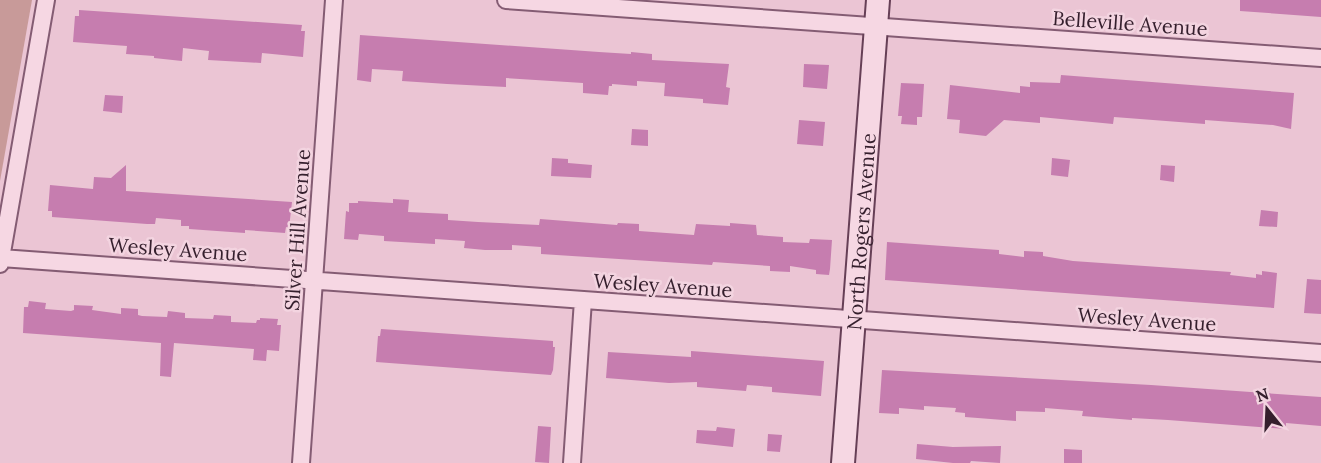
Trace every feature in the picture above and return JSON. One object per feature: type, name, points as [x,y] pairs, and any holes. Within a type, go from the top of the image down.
[{"type":"street","points":[[1,261],[46,0]]},
{"type":"street","name":"Silver Hill Avenue","points":[[301,463],[334,0]]},
{"type":"street","name":"Belleville Avenue","points":[[506,0],[1321,58]]},
{"type":"street","name":"North Rogers Avenue","points":[[843,463],[878,0]]},
{"type":"street","name":"Wesley Avenue","points":[[1,261],[314,280],[1321,353]]},
{"type":"street","points":[[572,463],[583,300]]},
{"type":"shaded area","points":[[0,0],[32,0],[0,181]]},
{"type":"building","points":[[1240,0],[1321,0],[1321,17],[1240,11]]},
{"type":"building","points":[[79,10],[302,25],[301,31],[305,31],[303,57],[262,53],[261,63],[208,60],[209,51],[183,48],[182,61],[126,54],[127,46],[73,42],[75,16],[79,16]]},
{"type":"building","points":[[360,35],[599,52],[631,54],[631,52],[652,54],[652,60],[729,64],[726,87],[730,88],[728,105],[703,103],[703,99],[664,96],[665,83],[637,81],[637,86],[612,84],[609,86],[608,95],[583,93],[583,83],[506,78],[506,87],[447,84],[402,81],[403,71],[372,69],[371,82],[357,80]]},
{"type":"building","points":[[804,64],[829,65],[827,89],[803,87]]},
{"type":"building","points":[[1061,75],[1294,93],[1291,129],[1273,125],[1205,120],[1205,124],[1114,117],[1113,124],[1040,117],[1040,123],[1004,120],[986,136],[959,133],[960,120],[947,119],[950,85],[1020,93],[1020,86],[1030,87],[1030,82],[1060,83]]},
{"type":"building","points":[[901,83],[924,84],[922,117],[917,117],[917,125],[901,124],[902,116],[898,116]]},
{"type":"building","points":[[105,95],[123,96],[122,113],[103,111]]},
{"type":"building","points":[[799,120],[825,122],[823,146],[797,144]]},
{"type":"building","points":[[632,129],[648,130],[648,146],[631,145]]},
{"type":"building","points":[[552,158],[568,159],[568,163],[592,165],[591,178],[551,176]]},
{"type":"building","points":[[1052,158],[1070,160],[1068,177],[1051,175]]},
{"type":"building","points":[[126,165],[126,191],[292,202],[289,228],[286,227],[285,233],[245,230],[245,233],[189,229],[189,226],[181,226],[181,220],[156,218],[155,224],[147,224],[52,217],[52,211],[48,211],[50,185],[93,189],[94,177],[111,178]]},
{"type":"building","points":[[1161,165],[1175,166],[1174,182],[1160,180]]},
{"type":"building","points":[[393,199],[409,200],[408,212],[448,214],[448,220],[539,225],[540,219],[617,225],[618,223],[639,224],[639,231],[694,235],[696,224],[756,225],[757,235],[783,237],[783,242],[809,243],[810,239],[832,240],[829,275],[816,274],[816,270],[790,266],[790,272],[770,271],[770,266],[713,262],[712,265],[541,254],[541,247],[512,245],[512,250],[485,250],[464,248],[465,241],[435,239],[435,244],[384,241],[384,236],[359,234],[358,240],[344,239],[346,211],[349,212],[349,203],[358,203],[358,201],[393,203]]},
{"type":"building","points":[[1261,210],[1278,212],[1277,227],[1259,226]]},
{"type":"building","points":[[887,242],[999,250],[999,254],[1024,257],[1024,251],[1043,252],[1043,256],[1073,261],[1231,272],[1230,275],[1256,278],[1256,274],[1262,275],[1262,271],[1277,273],[1274,308],[885,280]]},
{"type":"building","points":[[1307,279],[1321,280],[1321,314],[1304,313]]},
{"type":"building","points":[[29,301],[46,303],[45,309],[71,311],[74,310],[74,305],[93,306],[92,310],[121,314],[121,308],[138,309],[138,315],[142,316],[167,317],[168,311],[185,313],[185,318],[213,319],[214,315],[231,316],[231,322],[256,323],[260,318],[278,319],[277,325],[281,325],[279,351],[267,350],[266,361],[253,360],[254,349],[174,343],[171,377],[160,376],[161,343],[23,333],[24,307],[28,307]]},
{"type":"building","points":[[381,329],[553,341],[553,347],[555,347],[553,370],[551,375],[376,362],[378,336],[380,336]]},
{"type":"building","points":[[691,351],[824,361],[821,396],[772,392],[772,387],[747,385],[746,391],[697,387],[697,382],[669,383],[606,378],[608,352],[691,357]]},
{"type":"building","points":[[882,370],[1321,397],[1321,426],[1286,423],[1286,429],[1168,420],[1132,418],[1132,420],[1082,416],[1083,411],[1045,408],[1045,412],[1016,411],[1016,421],[965,417],[965,413],[955,412],[956,408],[924,406],[924,410],[899,408],[899,414],[879,413]]},
{"type":"building","points":[[538,426],[551,427],[549,463],[535,462]]},
{"type":"building","points":[[717,427],[735,429],[733,447],[696,443],[697,430],[716,431]]},
{"type":"building","points":[[768,434],[782,435],[780,452],[767,451]]},
{"type":"building","points":[[917,444],[953,447],[1001,446],[1000,463],[971,461],[970,463],[953,463],[916,459]]},
{"type":"building","points":[[1064,449],[1082,450],[1082,463],[1064,463]]}]
